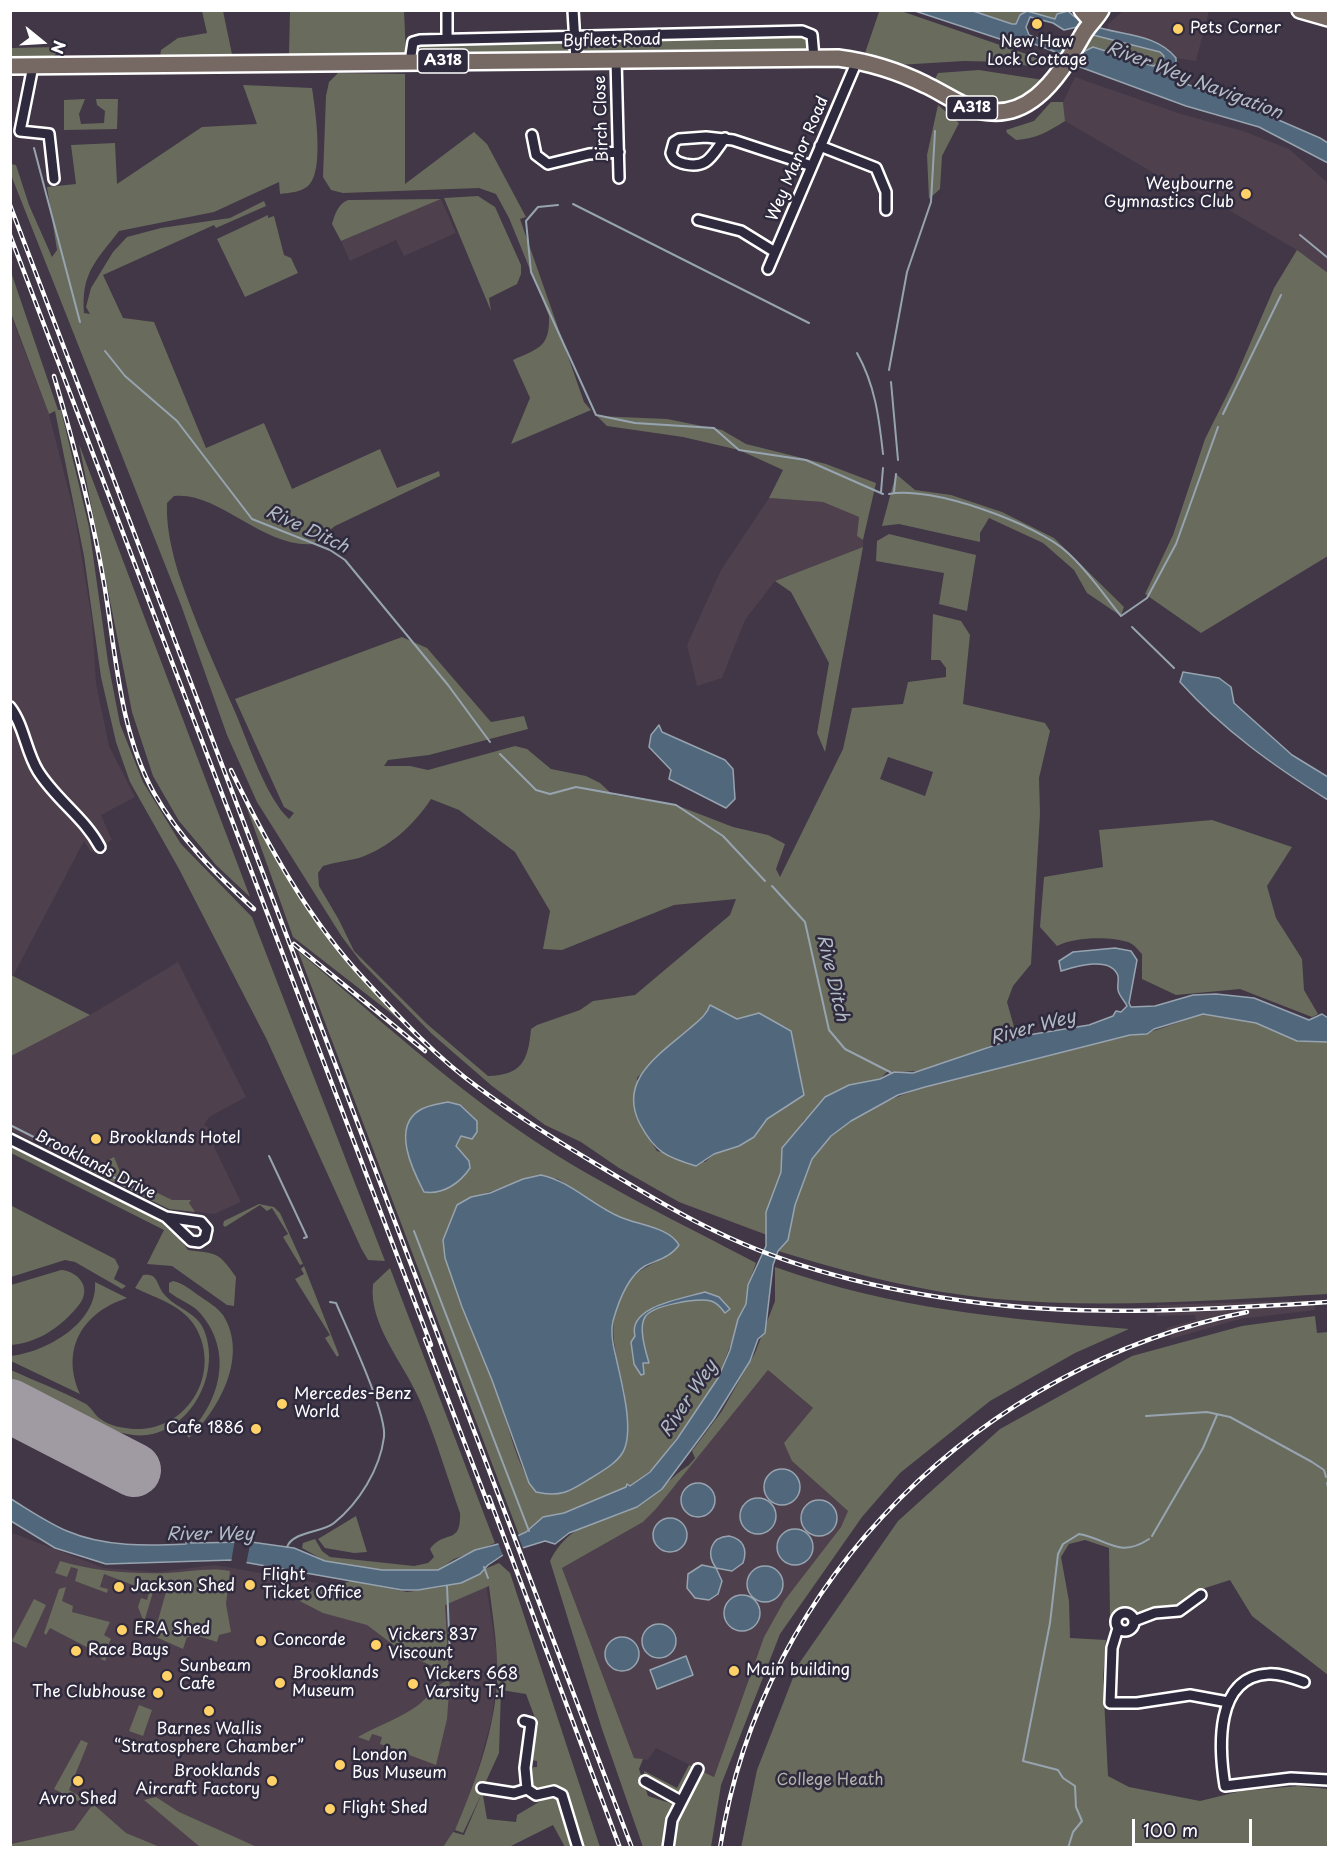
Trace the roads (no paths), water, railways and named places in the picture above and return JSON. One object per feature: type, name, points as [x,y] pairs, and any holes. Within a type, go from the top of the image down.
[{"type":"main road","points":[[1300,10],[1329,18]]},
{"type":"main road","name":"Byfleet Road","points":[[10,66],[814,58],[857,61],[893,71],[967,107],[994,112],[1016,109],[1032,101],[1062,69],[1092,15]]},
{"type":"street","points":[[447,10],[447,38]]},
{"type":"street","points":[[573,10],[576,60]]},
{"type":"street","name":"Byfleet Road","points":[[410,62],[413,42],[447,38],[802,31],[812,35],[814,58]]},
{"type":"street","name":"Birch Close","points":[[616,59],[619,179]]},
{"type":"street","name":"Wey Manor Road","points":[[768,269],[857,61]]},
{"type":"street","points":[[33,66],[20,131],[48,135],[54,179]]},
{"type":"street","points":[[531,135],[536,155],[548,164],[589,154],[618,152]]},
{"type":"street","points":[[724,138],[704,164],[697,166],[678,162],[671,153],[674,142],[679,139],[724,138],[812,166]]},
{"type":"street","points":[[820,146],[876,168],[886,192],[886,210]]},
{"type":"street","points":[[698,220],[741,231],[775,252]]},
{"type":"street","points":[[713,234],[715,224]]},
{"type":"street","points":[[10,707],[36,768],[47,785],[78,814],[100,847]]},
{"type":"street","name":"Brooklands Drive","points":[[10,1139],[166,1217],[194,1222]]},
{"type":"street","name":"Brooklands Drive","points":[[166,1217],[186,1236]]},
{"type":"street","points":[[194,1222],[201,1222],[206,1227],[205,1238],[195,1242],[186,1236],[188,1226],[194,1222]]},
{"type":"street","points":[[1118,1628],[1129,1631],[1134,1621],[1155,1612],[1179,1611],[1201,1595]]},
{"type":"street","points":[[1134,1621],[1129,1614],[1123,1613],[1116,1619],[1118,1628],[1112,1648],[1110,1703],[1137,1703],[1190,1695],[1228,1702]]},
{"type":"street","points":[[1305,1682],[1270,1674],[1255,1676],[1238,1686],[1228,1702],[1221,1753],[1225,1786],[1291,1778],[1329,1780]]},
{"type":"street","points":[[524,1721],[531,1723],[525,1768],[527,1789]]},
{"type":"street","points":[[668,1848],[669,1830],[698,1768]]},
{"type":"street","points":[[645,1781],[681,1801]]},
{"type":"street","points":[[482,1788],[514,1793],[527,1789]]},
{"type":"street","points":[[527,1789],[536,1795],[554,1791],[562,1795],[578,1848]]},
{"type":"water","name":"River Wey Navigation","points":[[915,11],[973,11],[1016,24],[1020,15],[1027,11],[1055,19],[1057,14],[1068,11],[1093,26],[1152,41],[1165,48],[1176,58],[1176,76],[1183,83],[1228,98],[1320,138],[1328,143],[1328,163],[1259,127],[1186,106],[1080,67],[1077,60],[1026,41],[1012,43]],"holes":[[[1030,17],[1053,23],[1064,30],[1077,27],[1093,35],[1160,52],[1164,56],[1163,62],[1153,66],[1093,47],[1081,53],[1029,35],[1026,27]]]},
{"type":"water","points":[[1183,672],[1219,678],[1231,687],[1234,703],[1292,755],[1328,777],[1328,800],[1269,760],[1214,716],[1180,682]]},
{"type":"water","points":[[659,725],[662,732],[725,760],[733,769],[735,799],[726,808],[669,779],[671,770],[649,747],[651,735]]},
{"type":"water","points":[[1115,948],[1131,951],[1137,960],[1129,1003],[1131,1007],[1155,1006],[1193,995],[1216,994],[1254,998],[1309,1020],[1322,1014],[1328,1018],[1328,1042],[1297,1041],[1256,1023],[1203,1014],[1154,1029],[1147,1034],[1130,1035],[898,1095],[851,1121],[831,1136],[812,1159],[795,1205],[788,1240],[778,1251],[773,1265],[765,1333],[758,1339],[750,1361],[714,1419],[662,1489],[637,1507],[569,1533],[555,1544],[545,1541],[506,1553],[488,1565],[480,1574],[461,1583],[418,1590],[402,1590],[232,1560],[106,1564],[55,1548],[11,1521],[11,1499],[67,1531],[111,1543],[186,1544],[187,1535],[189,1535],[191,1543],[251,1542],[294,1548],[325,1561],[382,1570],[438,1570],[475,1550],[502,1543],[526,1532],[543,1517],[564,1513],[626,1487],[627,1484],[630,1486],[650,1472],[677,1439],[718,1378],[730,1350],[738,1319],[746,1304],[748,1285],[766,1246],[766,1212],[781,1172],[782,1148],[825,1097],[849,1085],[880,1079],[894,1072],[913,1073],[1022,1036],[1089,1025],[1113,1016],[1116,1011],[1121,1012],[1127,1006],[1119,992],[1118,976],[1114,970],[1108,966],[1092,964],[1061,971],[1059,961],[1073,952]]},
{"type":"water","points":[[710,1005],[737,1019],[759,1013],[791,1031],[804,1095],[767,1119],[754,1137],[739,1146],[714,1154],[696,1166],[677,1160],[656,1147],[640,1124],[634,1108],[634,1094],[645,1069],[701,1018]]},
{"type":"water","points":[[448,1102],[460,1105],[477,1121],[477,1132],[472,1139],[461,1136],[456,1146],[469,1161],[470,1168],[450,1187],[438,1192],[424,1192],[407,1150],[407,1127],[411,1118],[420,1110]]},
{"type":"water","points":[[541,1175],[562,1182],[620,1217],[661,1230],[679,1245],[668,1255],[639,1270],[621,1298],[613,1321],[612,1339],[624,1392],[628,1431],[623,1452],[608,1467],[577,1487],[559,1494],[536,1492],[529,1483],[492,1380],[462,1307],[445,1258],[443,1240],[457,1205],[471,1197],[490,1193],[523,1179]]},
{"type":"water","points":[[705,1292],[719,1297],[730,1309],[725,1313],[713,1302],[705,1300],[676,1303],[656,1309],[645,1317],[642,1333],[649,1363],[643,1363],[644,1374],[641,1375],[634,1364],[631,1342],[640,1317],[648,1310],[660,1305]]},
{"type":"water","points":[[782,1469],[795,1474],[800,1487],[795,1500],[782,1505],[769,1500],[764,1487],[769,1474]]},
{"type":"water","points":[[698,1483],[710,1488],[715,1500],[710,1512],[698,1517],[686,1512],[681,1500],[686,1488]]},
{"type":"water","points":[[758,1498],[771,1503],[776,1516],[771,1529],[758,1534],[745,1529],[740,1516],[745,1503]]},
{"type":"water","points":[[819,1500],[832,1505],[837,1518],[832,1531],[819,1536],[806,1531],[801,1518],[806,1505]]},
{"type":"water","points":[[670,1518],[682,1523],[687,1535],[682,1547],[670,1552],[658,1547],[653,1535],[658,1523]]},
{"type":"water","points":[[795,1529],[808,1534],[813,1547],[808,1560],[795,1565],[782,1560],[777,1547],[782,1534]]},
{"type":"water","points":[[729,1536],[741,1542],[745,1553],[743,1563],[732,1571],[716,1568],[711,1557],[714,1543],[718,1539]]},
{"type":"water","points":[[702,1565],[716,1568],[722,1581],[718,1594],[709,1600],[695,1598],[687,1588],[688,1574]]},
{"type":"water","points":[[765,1566],[778,1571],[783,1584],[778,1597],[765,1602],[752,1597],[747,1584],[752,1571]]},
{"type":"water","points":[[742,1595],[755,1600],[760,1613],[755,1626],[742,1631],[729,1626],[724,1613],[729,1600]]},
{"type":"water","points":[[659,1624],[671,1629],[676,1641],[671,1653],[659,1658],[647,1653],[642,1641],[647,1629]]},
{"type":"water","points":[[622,1637],[634,1642],[639,1654],[634,1666],[622,1671],[610,1666],[605,1654],[610,1642]]},
{"type":"water","points":[[686,1656],[693,1675],[657,1689],[650,1670]]},
{"type":"waterway","points":[[889,370],[907,272],[931,202],[935,131]]},
{"type":"waterway","name":"Rive Ditch","points":[[34,148],[80,322]]},
{"type":"waterway","points":[[573,204],[809,323]]},
{"type":"waterway","points":[[558,205],[538,207],[526,221],[531,272],[596,415],[635,423],[714,428],[739,450],[806,460],[883,494]]},
{"type":"waterway","points":[[1300,235],[1328,258]]},
{"type":"waterway","points":[[1223,414],[1281,295]]},
{"type":"waterway","name":"Rive Ditch","points":[[105,351],[125,376],[177,421],[252,519],[330,550],[345,560],[448,685],[490,742]]},
{"type":"waterway","points":[[857,353],[872,389],[883,454]]},
{"type":"waterway","points":[[891,382],[898,460]]},
{"type":"waterway","points":[[889,494],[930,495],[956,501],[983,509],[1033,530],[1068,553],[1089,575],[1121,616],[1147,598],[1176,544],[1218,427]]},
{"type":"waterway","points":[[881,492],[883,468]]},
{"type":"waterway","points":[[894,492],[896,474]]},
{"type":"waterway","points":[[1132,627],[1174,668]]},
{"type":"waterway","name":"Rive Ditch","points":[[500,754],[536,790],[550,794],[576,787],[676,805],[723,836],[765,881]]},
{"type":"waterway","name":"Rive Ditch","points":[[772,886],[805,922],[829,1030],[845,1049],[892,1073]]},
{"type":"waterway","points":[[10,1125],[81,1161]]},
{"type":"waterway","points":[[269,1156],[307,1237],[304,1238]]},
{"type":"waterway","points":[[94,1167],[146,1194]]},
{"type":"waterway","points":[[414,1231],[529,1531]]},
{"type":"waterway","points":[[287,1547],[295,1538],[334,1523],[352,1506],[373,1473],[382,1449],[383,1425],[373,1391],[336,1303],[330,1302]]},
{"type":"waterway","points":[[1146,1416],[1207,1412],[1230,1417],[1312,1462],[1324,1470],[1326,1477]]},
{"type":"waterway","points":[[1152,1536],[1203,1448],[1217,1415]]},
{"type":"waterway","points":[[1327,1483],[1328,1487]]},
{"type":"waterway","points":[[1068,1848],[1073,1832],[1082,1821],[1076,1807],[1075,1786],[1063,1778],[1058,1770],[1023,1761],[1050,1623],[1058,1554],[1063,1544],[1079,1534],[1121,1548],[1139,1545],[1149,1539]]},
{"type":"waterway","points":[[484,1567],[488,1578]]},
{"type":"waterway","points":[[447,1586],[450,1655]]},
{"type":"railway","points":[[10,205],[632,1848]]},
{"type":"railway","points":[[10,235],[431,1345]]},
{"type":"railway","points":[[54,376],[88,505],[104,583],[120,691],[142,769],[175,826],[213,869],[254,909]]},
{"type":"railway","points":[[231,770],[274,853],[325,932],[365,980],[419,1037],[463,1076],[524,1119],[700,1224],[778,1258],[845,1278],[913,1293],[981,1303],[1111,1311],[1328,1302]]},
{"type":"railway","points":[[294,944],[425,1051]]},
{"type":"railway","points":[[720,1848],[744,1749],[783,1657],[836,1573],[900,1498],[975,1433],[1059,1380],[1150,1339],[1247,1312]]},
{"type":"railway","points":[[425,1339],[489,1507]]},
{"type":"railway","points":[[489,1497],[620,1848]]},
{"type":"place","name":"New Haw Lock Cottage","points":[[1037,24]]},
{"type":"place","name":"Pets Corner","points":[[1178,29]]},
{"type":"place","name":"Weybourne Gymnastics Club","points":[[1246,194]]},
{"type":"place","name":"Brooklands Hotel","points":[[96,1139]]},
{"type":"place","name":"Mercedes-Benz World","points":[[282,1404]]},
{"type":"place","name":"Cafe 1886","points":[[256,1429]]},
{"type":"place","name":"Flight Ticket Office","points":[[250,1585]]},
{"type":"place","name":"Jackson Shed","points":[[119,1587]]},
{"type":"place","name":"ERA Shed","points":[[122,1630]]},
{"type":"place","name":"Concorde","points":[[261,1641]]},
{"type":"place","name":"Vickers 837 Viscount","points":[[376,1645]]},
{"type":"place","name":"Race Bays","points":[[76,1651]]},
{"type":"place","name":"Main building","points":[[734,1671]]},
{"type":"place","name":"Sunbeam Cafe","points":[[167,1676]]},
{"type":"place","name":"Brooklands Museum","points":[[280,1683]]},
{"type":"place","name":"Vickers 668 Varsity T.1","points":[[413,1684]]},
{"type":"place","name":"The Clubhouse","points":[[158,1693]]},
{"type":"place","name":"Barnes Wallis “Stratosphere Chamber”","points":[[209,1711]]},
{"type":"place","name":"London Bus Museum","points":[[340,1765]]},
{"type":"place","name":"Avro Shed","points":[[78,1781]]},
{"type":"place","name":"Brooklands Aircraft Factory","points":[[272,1781]]},
{"type":"place","name":"Flight Shed","points":[[330,1809]]},
{"type":"water label","name":"River Wey","points":[[1033,1028]]},
{"type":"water label","name":"River Wey","points":[[689,1399]]},
{"type":"water label","name":"River Wey","points":[[210,1535]]},
{"type":"park label","name":"College Heath","points":[[830,1781]]}]
